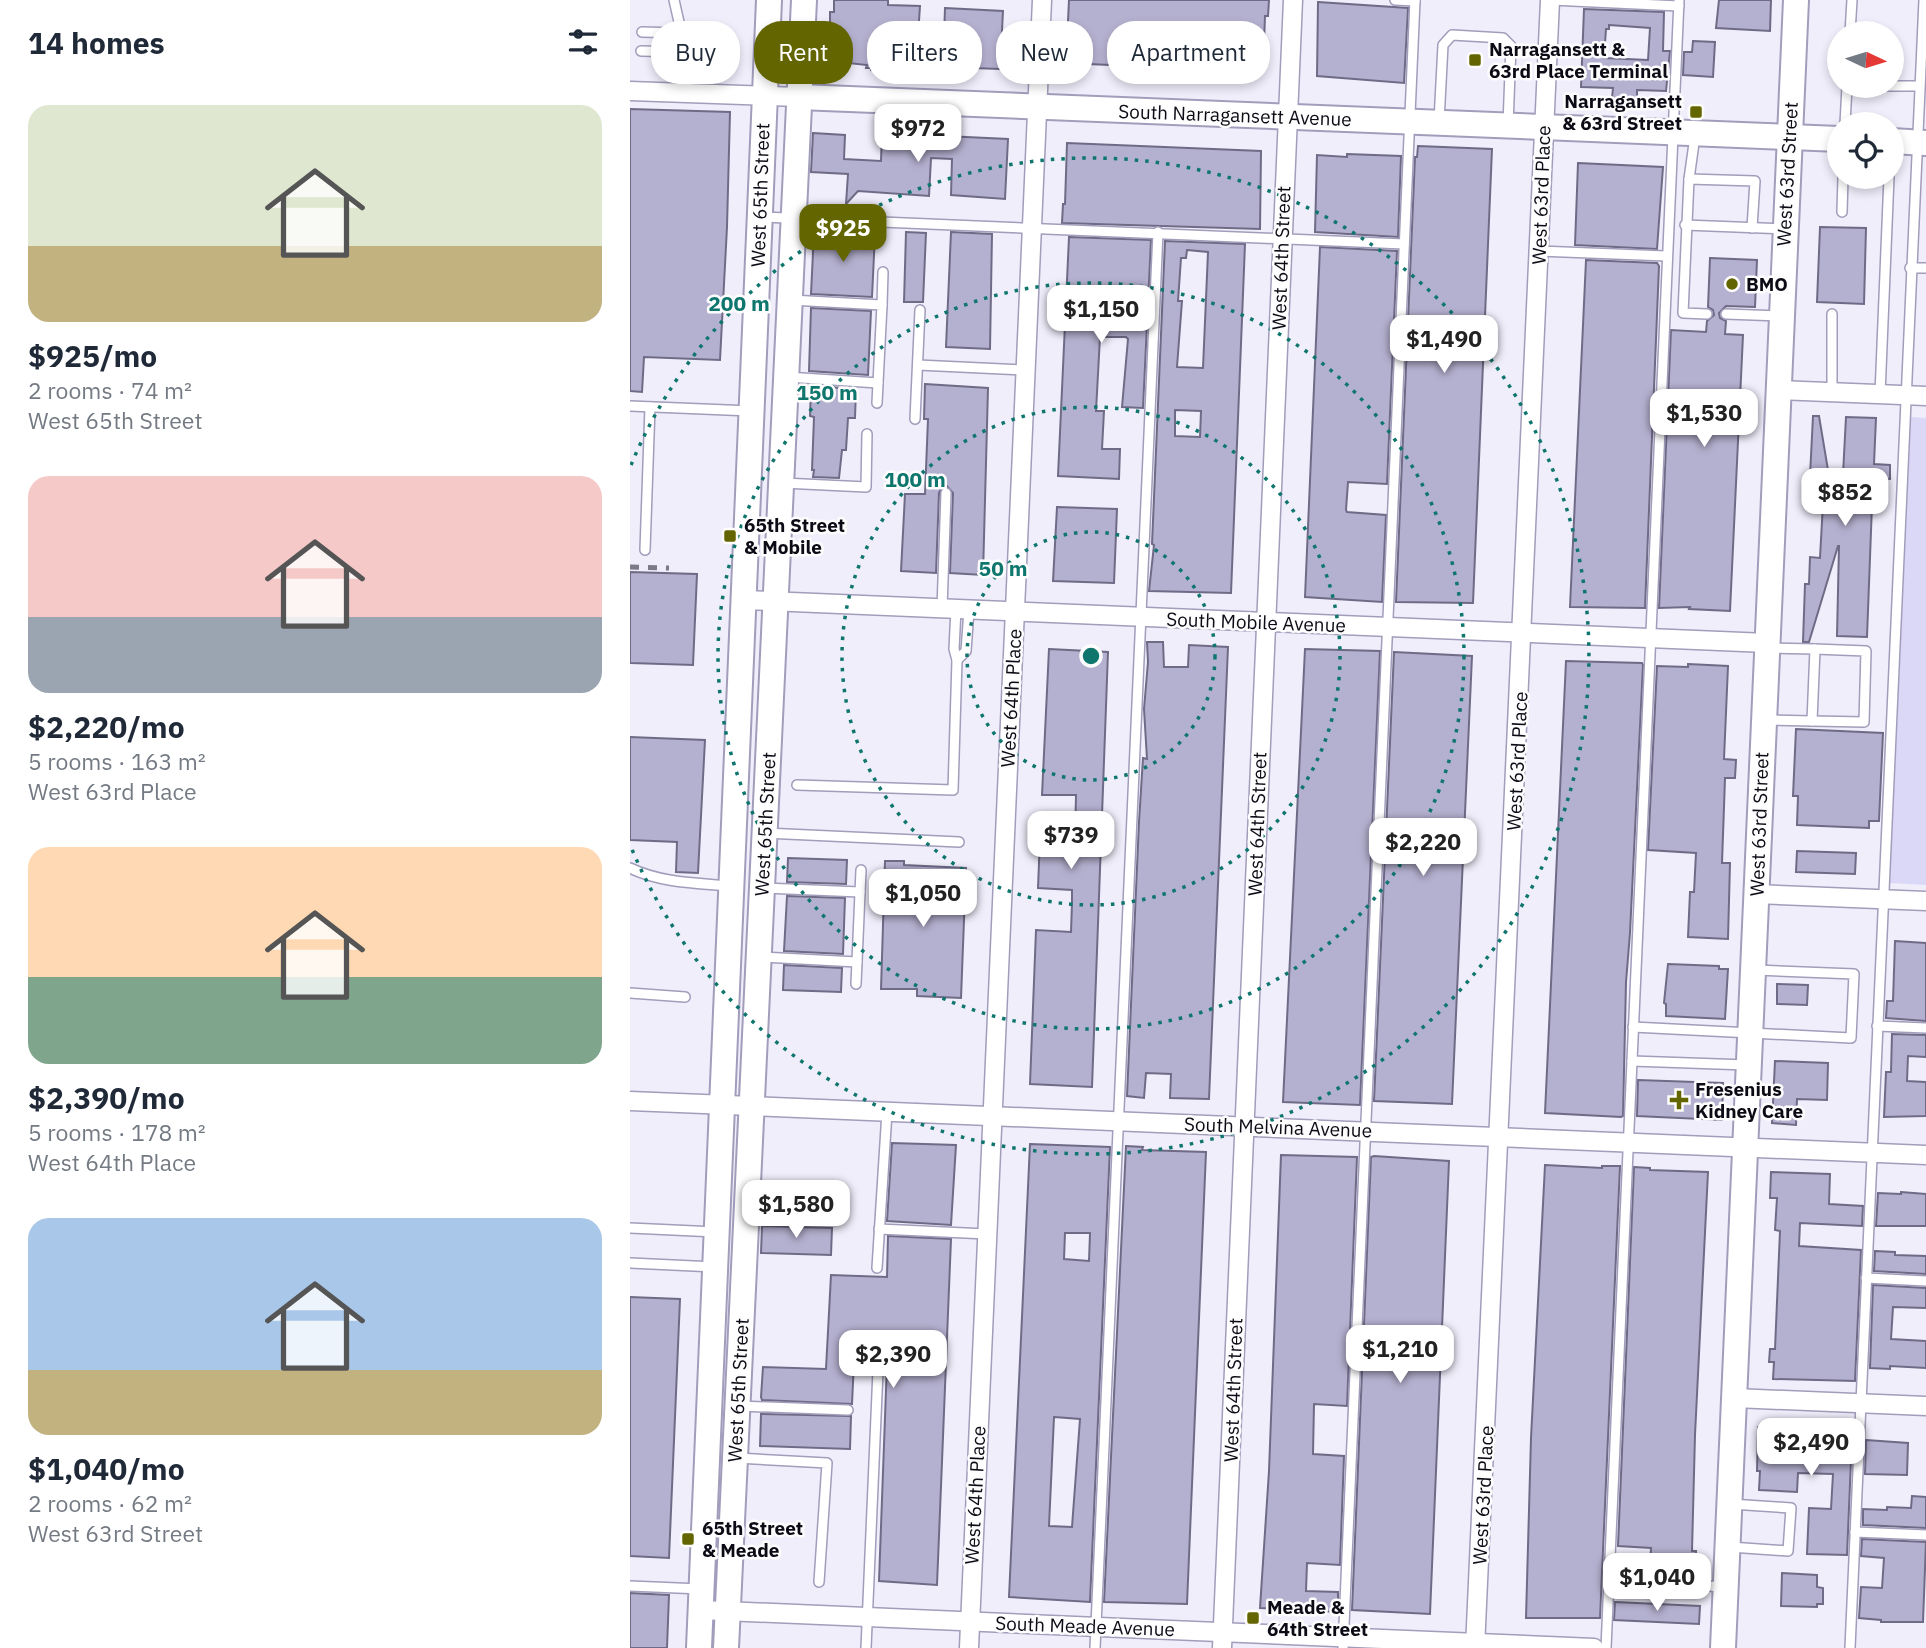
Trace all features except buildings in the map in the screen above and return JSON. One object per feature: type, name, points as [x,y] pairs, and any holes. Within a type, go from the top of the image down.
[{"type":"street","name":"West 65th Street","points":[[699,1648],[769,0]]},
{"type":"street","name":"West 65th Street","points":[[726,1648],[804,0]]},
{"type":"street","name":"West 64th Place","points":[[969,1648],[1042,0]]},
{"type":"street","name":"West 64th Street","points":[[1222,1640],[1293,0]]},
{"type":"street","name":"West 63rd Place","points":[[1476,1645],[1551,0]]},
{"type":"street","name":"West 63rd Street","points":[[1723,1648],[1796,0]]},
{"type":"street","name":"South Narragansett Avenue","points":[[630,91],[1827,139]]},
{"type":"street","points":[[1778,390],[1926,396]]},
{"type":"street","name":"South Mobile Avenue","points":[[745,600],[1650,638],[1767,646]]},
{"type":"street","points":[[1756,894],[1926,901]]},
{"type":"street","name":"South Melvina Avenue","points":[[630,1101],[1926,1155]]},
{"type":"street","points":[[1735,1398],[1926,1406]]},
{"type":"street","name":"South Meade Avenue","points":[[702,1599],[728,1611],[1096,1627],[1222,1640],[1594,1648]]},
{"type":"lane","points":[[674,0],[678,21]]},
{"type":"lane","points":[[1343,1643],[1415,1],[1395,0]]},
{"type":"lane","points":[[1551,0],[1679,3],[1683,133],[1689,179],[1683,313],[1707,314]]},
{"type":"lane","points":[[1851,21],[1852,0]]},
{"type":"lane","points":[[1850,1648],[1905,395],[1911,142],[1919,86],[1924,0]]},
{"type":"lane","points":[[642,32],[651,32]]},
{"type":"lane","points":[[1439,122],[1443,45],[1452,36],[1503,38],[1511,46],[1508,126]]},
{"type":"lane","points":[[641,51],[651,51]]},
{"type":"lane","points":[[687,93],[688,84]]},
{"type":"lane","points":[[1904,86],[1919,86]]},
{"type":"lane","points":[[1606,1648],[1666,256],[1683,133]]},
{"type":"lane","points":[[1689,179],[1755,181],[1752,228]]},
{"type":"lane","points":[[1842,212],[1843,189]]},
{"type":"lane","points":[[1880,394],[1889,189]]},
{"type":"lane","points":[[759,216],[1404,244]]},
{"type":"lane","points":[[1685,225],[1785,229]]},
{"type":"lane","points":[[1095,1648],[1158,232]]},
{"type":"lane","points":[[1539,251],[1666,256]]},
{"type":"lane","points":[[1910,268],[1926,268]]},
{"type":"lane","points":[[877,403],[883,272]]},
{"type":"lane","points":[[789,300],[882,305]]},
{"type":"lane","points":[[915,419],[920,310]]},
{"type":"lane","points":[[1726,314],[1781,316]]},
{"type":"lane","points":[[1832,314],[1832,392]]},
{"type":"lane","points":[[918,365],[1025,370]]},
{"type":"lane","points":[[786,377],[878,383]]},
{"type":"lane","points":[[630,406],[752,411]]},
{"type":"lane","points":[[645,550],[650,407]]},
{"type":"lane","points":[[781,483],[866,487],[867,434]]},
{"type":"lane","points":[[797,785],[953,790],[957,660],[966,651],[956,609],[946,493]]},
{"type":"lane","points":[[1764,720],[1864,722],[1866,651],[1767,646]]},
{"type":"lane","points":[[1812,721],[1815,649]]},
{"type":"lane","points":[[764,833],[959,842]]},
{"type":"lane","points":[[630,868],[676,882],[733,886]]},
{"type":"lane","points":[[856,984],[860,870]]},
{"type":"lane","points":[[762,888],[860,892]]},
{"type":"lane","points":[[758,957],[857,962]]},
{"type":"lane","points":[[1633,1027],[1851,1038],[1854,974],[1753,970]]},
{"type":"lane","points":[[630,993],[685,997]]},
{"type":"lane","points":[[1877,1026],[1926,1028]]},
{"type":"lane","points":[[1632,1060],[1749,1065]]},
{"type":"lane","points":[[877,1268],[887,1112]]},
{"type":"lane","points":[[630,1228],[718,1232]]},
{"type":"lane","points":[[879,1229],[987,1234]]},
{"type":"lane","points":[[630,1264],[716,1268]]},
{"type":"lane","points":[[1866,1278],[1926,1281]]},
{"type":"lane","points":[[866,1648],[878,1370]]},
{"type":"lane","points":[[737,1406],[848,1410]]},
{"type":"lane","points":[[735,1458],[827,1464],[819,1582]]},
{"type":"lane","points":[[1728,1547],[1788,1551],[1791,1508],[1730,1504]]},
{"type":"lane","points":[[1855,1532],[1926,1535]]},
{"type":"lane","points":[[1631,1580],[1726,1587]]},
{"type":"lane","points":[[630,1586],[702,1599]]},
{"type":"shaded area","points":[[1911,417],[1926,418],[1926,885],[1890,883]]},
{"type":"railway","points":[[630,567],[669,568]]},
{"type":"place","name":"Narragansett & 63rd Place Terminal","points":[[1475,60]]},
{"type":"place","name":"Narragansett & 63rd Street","points":[[1696,112]]},
{"type":"place","name":"BMO","points":[[1732,284]]},
{"type":"place","name":"65th Street & Mobile","points":[[730,536]]},
{"type":"place","name":"Fresenius Kidney Care","points":[[1679,1100]]},
{"type":"place","name":"65th Street & Meade","points":[[688,1539]]},
{"type":"place","name":"Meade & 64th Street","points":[[1253,1618]]}]
